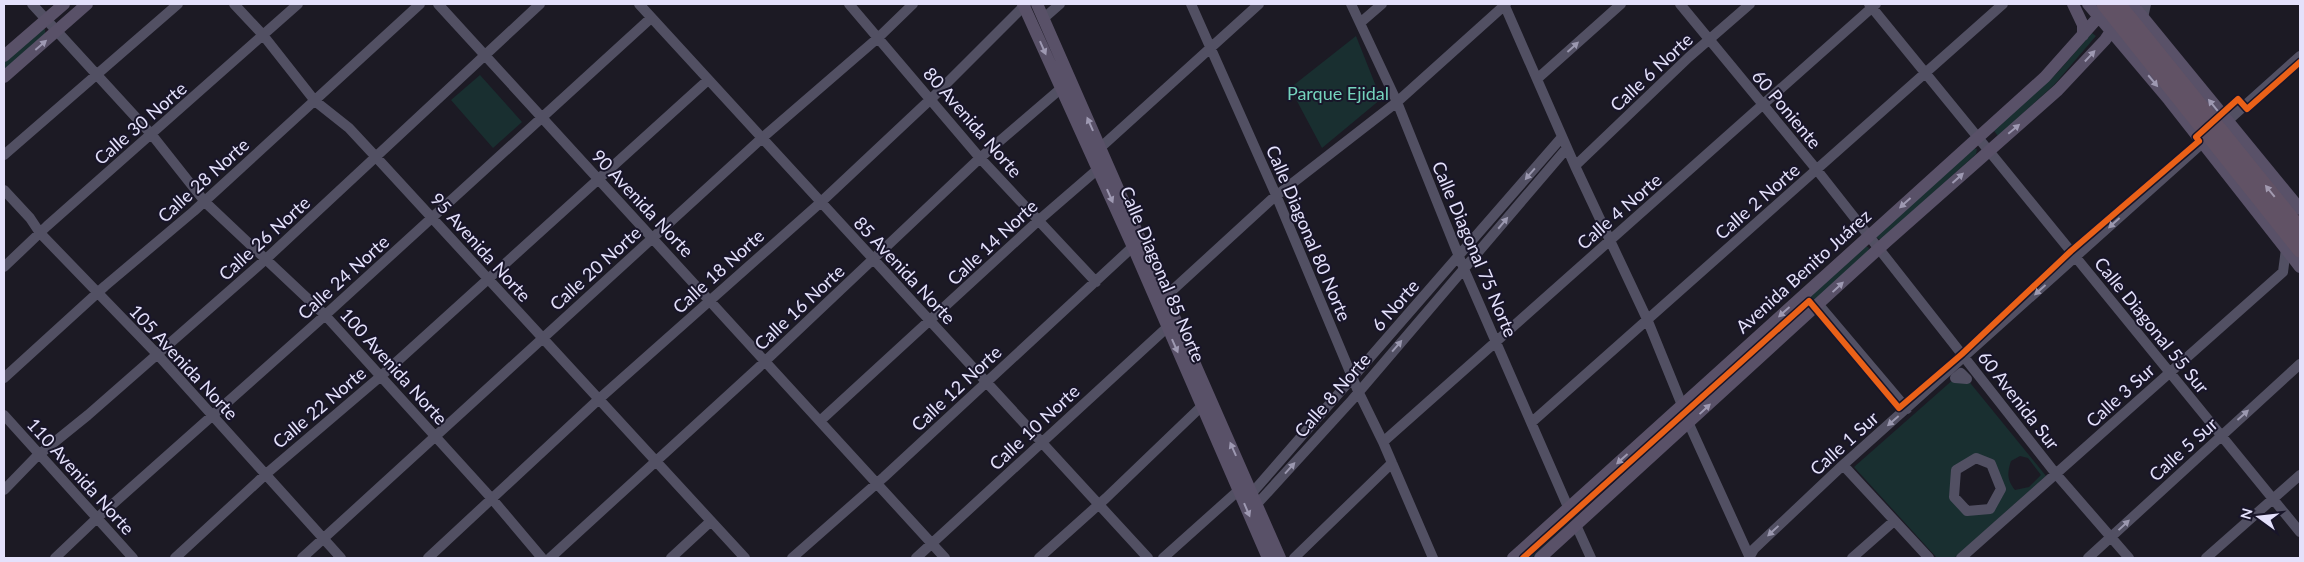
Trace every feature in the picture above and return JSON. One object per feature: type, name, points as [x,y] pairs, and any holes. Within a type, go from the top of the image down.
[{"type":"highway","points":[[2118,4],[2300,229]]},
{"type":"highway","points":[[2102,10],[2293,249]]},
{"type":"main road","points":[[4,56],[64,4]]},
{"type":"main road","points":[[4,77],[87,4]]},
{"type":"main road","name":"Calle Diagonal 85 Norte","points":[[1025,4],[1100,148],[1136,243],[1205,402],[1265,556]]},
{"type":"main road","name":"Calle Diagonal 85 Norte","points":[[1037,4],[1044,18],[1066,85],[1098,169],[1166,298],[1171,324]]},
{"type":"main road","points":[[2073,4],[2083,25],[2083,35]]},
{"type":"main road","points":[[2088,4],[2102,10],[2112,32],[2293,249],[2300,267]]},
{"type":"main road","name":"Avenida Benito Juárez","points":[[1513,558],[2045,77],[2083,35],[2102,10],[2110,4]]},
{"type":"main road","points":[[2131,4],[2300,209]]},
{"type":"main road","name":"Avenida Benito Juárez","points":[[1540,558],[1878,250],[2058,90],[2112,32],[2131,4]]},
{"type":"main road","points":[[2293,249],[2300,244]]},
{"type":"main road","name":"Calle Diagonal 85 Norte","points":[[1205,402],[1255,499],[1280,558]]},
{"type":"main road","points":[[1639,444],[1640,454],[1649,458]]},
{"type":"main road","points":[[1606,474],[1616,478],[1616,488]]},
{"type":"street","name":"100 Avenida Norte","points":[[32,4],[152,135],[205,202],[325,315],[435,435],[542,558]]},
{"type":"street","points":[[4,155],[178,4]]},
{"type":"street","name":"95 Avenida Norte","points":[[234,4],[263,35],[315,101],[349,128],[745,558]]},
{"type":"street","name":"Calle 30 Norte","points":[[4,267],[298,4]]},
{"type":"street","name":"Calle 28 Norte","points":[[4,378],[97,294],[205,202],[420,4]]},
{"type":"street","name":"90 Avenida Norte","points":[[438,4],[945,558]]},
{"type":"street","name":"Calle 26 Norte","points":[[4,490],[41,454],[266,259],[540,4]]},
{"type":"street","name":"85 Avenida Norte","points":[[638,4],[1148,558]]},
{"type":"street","name":"80 Avenida Norte","points":[[849,4],[980,158],[1096,282]]},
{"type":"street","name":"Calle 20 Norte","points":[[302,558],[761,139],[879,37],[913,4]]},
{"type":"street","name":"Calle 18 Norte","points":[[428,558],[493,500],[599,399],[820,203],[930,99],[1025,4]]},
{"type":"street","points":[[1044,18],[1060,4]]},
{"type":"street","name":"Calle Diagonal 80 Norte","points":[[1191,4],[1276,195],[1358,391],[1383,442],[1433,558]]},
{"type":"street","points":[[1100,148],[1259,4]]},
{"type":"street","name":"Calle Diagonal 75 Norte","points":[[1352,4],[1397,102],[1464,269],[1568,507]]},
{"type":"street","points":[[1360,23],[1382,4]]},
{"type":"street","points":[[1166,298],[1276,195],[1397,102],[1505,4],[1574,166],[1611,240],[1647,320],[1682,405]]},
{"type":"street","points":[[1537,80],[1621,4]]},
{"type":"street","name":"60 Poniente","points":[[1680,4],[1817,170],[1868,236]]},
{"type":"street","name":"Calle 6 Norte","points":[[1574,166],[1750,4]]},
{"type":"street","name":"Calle 2 Norte","points":[[1532,422],[2003,4]]},
{"type":"street","points":[[2144,18],[2146,4]]},
{"type":"street","name":"Calle Diagonal 55 Sur","points":[[1873,5],[1925,73],[1979,137],[2168,373],[2300,532]]},
{"type":"street","name":"Calle 4 Norte","points":[[1383,442],[1763,106],[1873,5]]},
{"type":"street","name":"Calle 24 Norte","points":[[55,558],[96,518],[213,416],[651,18]]},
{"type":"street","name":"Calle 1 Sur","points":[[1749,558],[1754,549],[1843,465],[2300,56]]},
{"type":"street","name":"Calle 22 Norte","points":[[175,558],[266,474],[380,376],[597,178],[708,80]]},
{"type":"street","name":"Calle 16 Norte","points":[[550,558],[764,362],[980,158],[1066,85]]},
{"type":"street","name":"6 Norte","points":[[1255,499],[1353,377],[1562,137]]},
{"type":"street","name":"Calle 8 Norte","points":[[1255,499],[1358,391],[1567,148]]},
{"type":"street","name":"Calle 14 Norte","points":[[820,421],[1039,220],[1098,169]]},
{"type":"street","name":"105 Avenida Norte","points":[[4,190],[30,218],[40,233],[157,354],[341,558]]},
{"type":"street","name":"60 Avenida Sur","points":[[1868,236],[2056,474],[2129,558]]},
{"type":"street","name":"Calle 12 Norte","points":[[792,558],[876,484],[1136,243]]},
{"type":"street","name":"Calle 3 Sur","points":[[1961,558],[2283,272],[2293,249]]},
{"type":"street","points":[[1819,305],[1907,409]]},
{"type":"street","name":"Calle 10 Norte","points":[[916,558],[1171,324]]},
{"type":"street","name":"Calle 5 Sur","points":[[2088,558],[2220,435],[2300,364]]},
{"type":"street","points":[[1039,558],[1205,402]]},
{"type":"street","name":"110 Avenida Norte","points":[[4,415],[133,558]]},
{"type":"street","points":[[1688,424],[1749,558]]},
{"type":"street","points":[[1976,458],[1991,464],[2000,489],[1990,509],[1967,511],[1954,497],[1956,470],[1976,458]]},
{"type":"street","points":[[1294,558],[1392,463]]},
{"type":"street","points":[[1843,465],[1929,558]]},
{"type":"street","points":[[2206,558],[2300,475]]},
{"type":"street","points":[[1163,558],[1239,490]]},
{"type":"street","points":[[1852,558],[1894,521]]},
{"type":"street","points":[[671,558],[711,522]]},
{"type":"street","points":[[1576,525],[1591,558]]},
{"type":"green space","points":[[42,29],[45,29],[45,34],[4,70],[4,62]]},
{"type":"green space","points":[[2092,33],[2096,36],[2054,85],[1998,136],[1994,131],[2057,73]]},
{"type":"green space","name":"Parque Ejidal","points":[[1356,36],[1381,99],[1322,148],[1290,88]]},
{"type":"green space","points":[[480,75],[522,122],[493,148],[451,100]]},
{"type":"green space","points":[[1973,148],[1977,149],[1976,154],[1881,240],[1877,238],[1876,235]]},
{"type":"green space","points":[[1866,246],[1869,248],[1868,252],[1647,454],[1643,453],[1644,448]]},
{"type":"green space","points":[[1955,378],[1967,379],[2046,476],[1954,558],[1937,558],[1854,467]],"holes":[[[2020,456],[2028,458],[2041,475],[2029,487],[2015,490],[2009,480],[2009,469],[2011,461]],[[1976,458],[1991,464],[2000,489],[1990,509],[1967,511],[1954,497],[1956,470]]]},
{"type":"green space","points":[[1606,481],[1610,481],[1610,485],[1531,558],[1522,558]]},
{"type":"cycle path","points":[[2199,141],[2196,137],[2238,99],[2247,109],[2300,62]]},
{"type":"cycle path","points":[[1523,558],[1809,301],[1899,408],[1962,354],[2071,251],[2199,141]]}]
